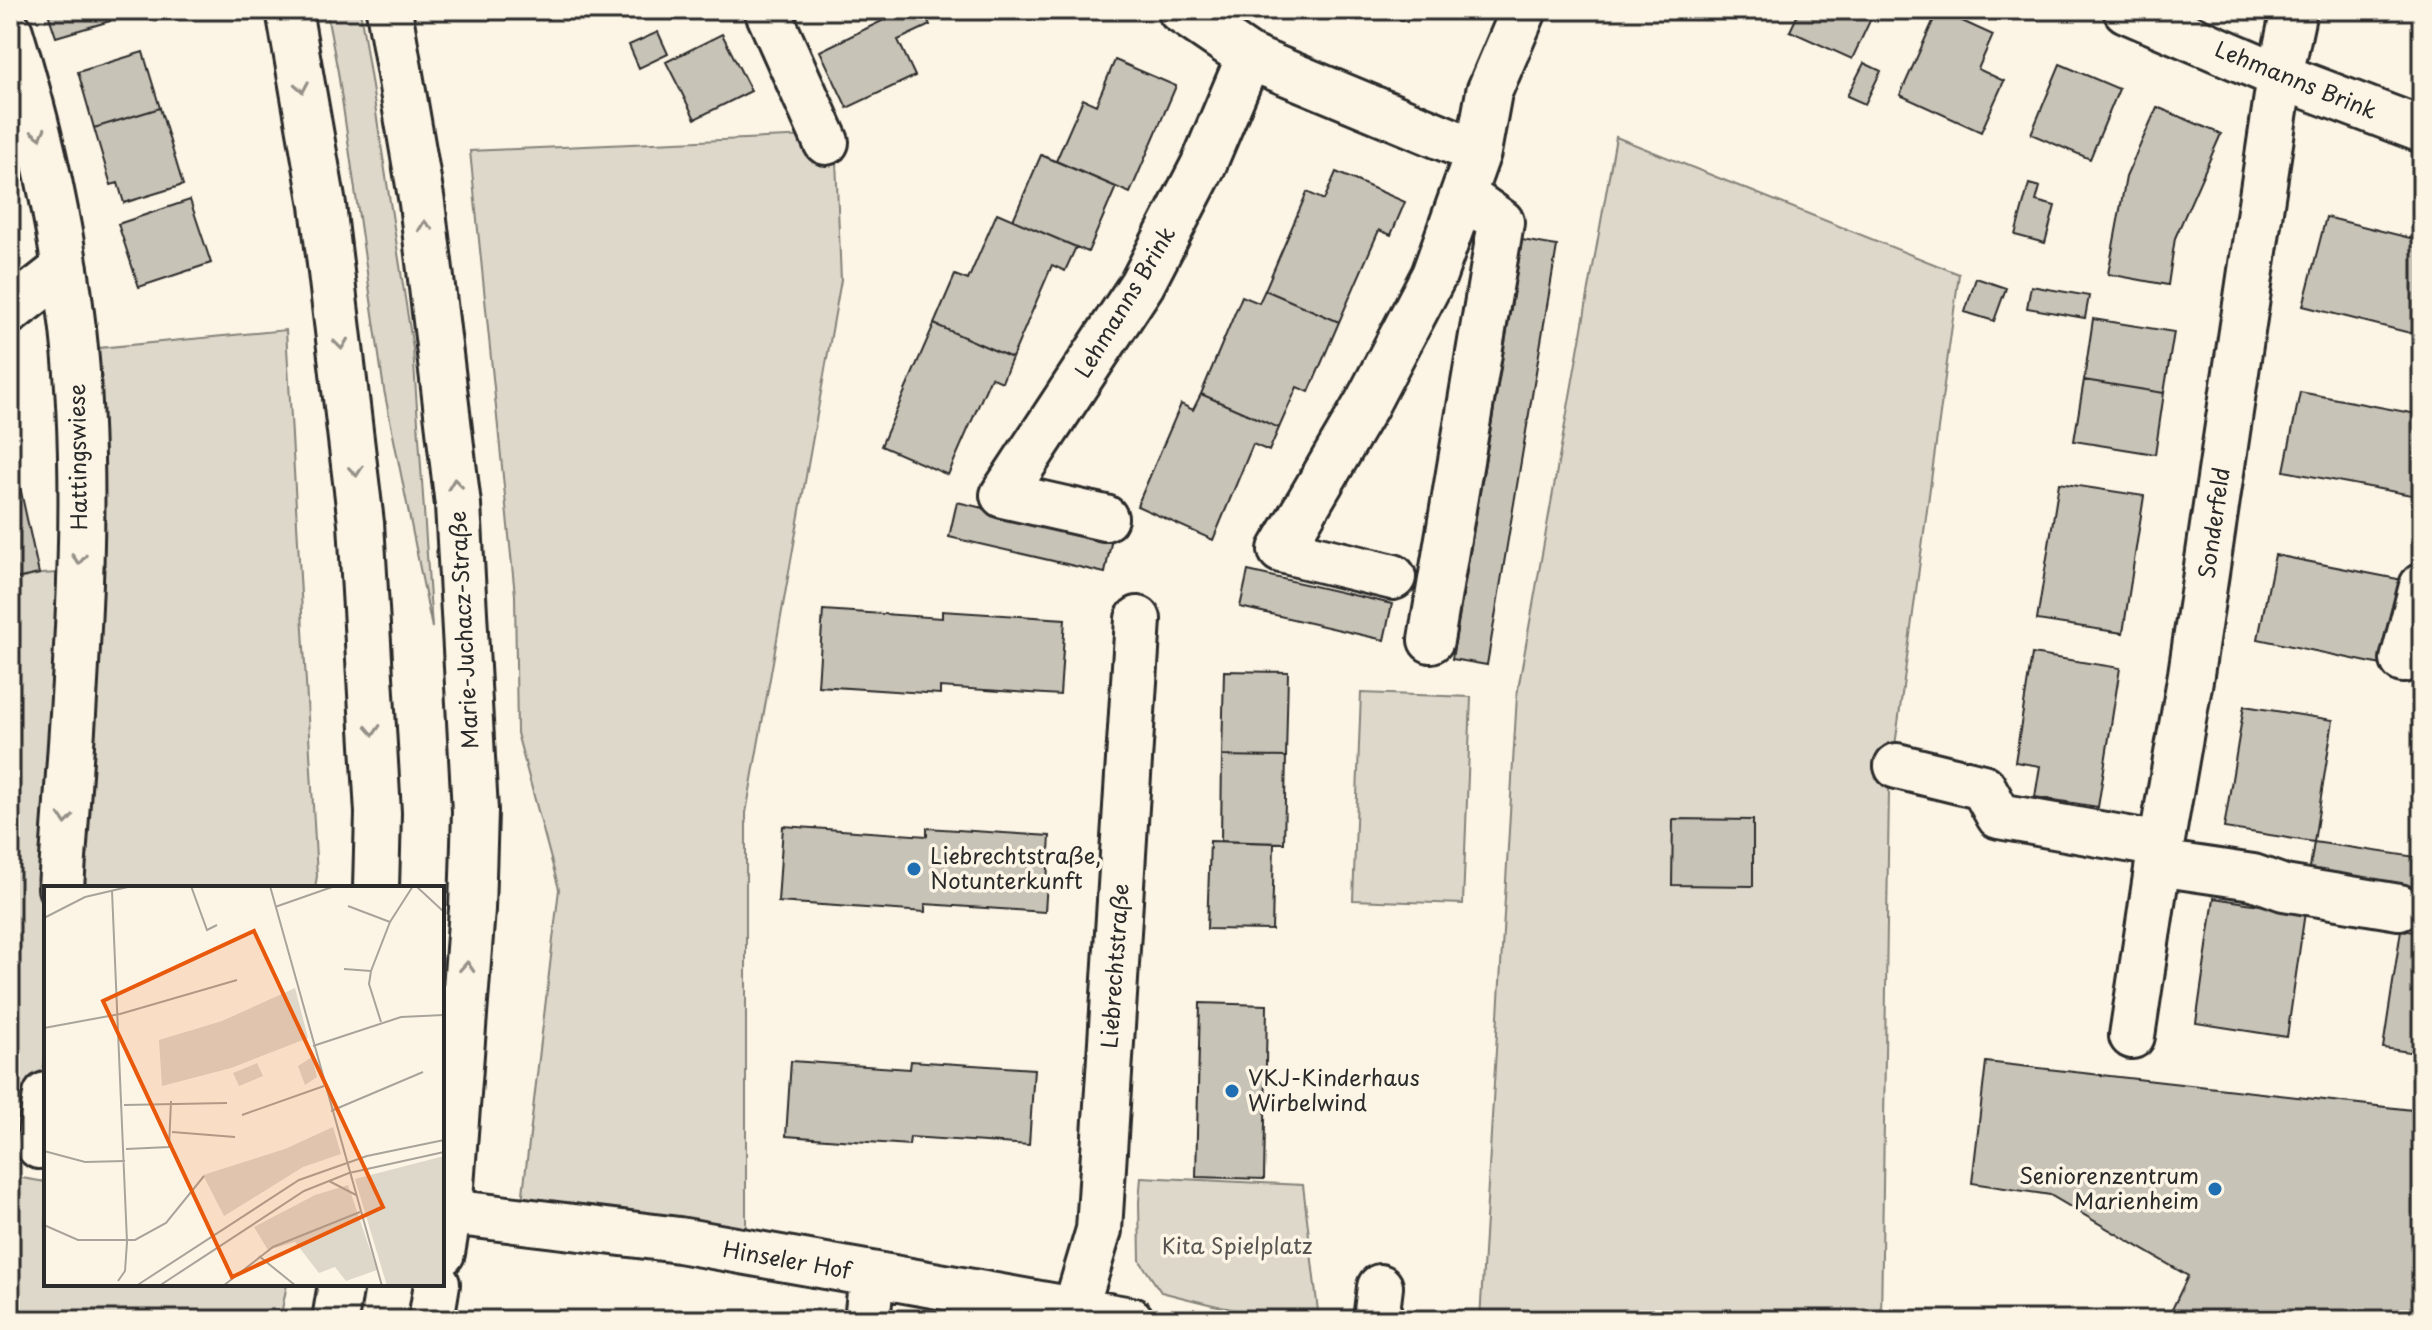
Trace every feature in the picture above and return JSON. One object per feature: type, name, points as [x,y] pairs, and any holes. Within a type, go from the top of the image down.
[{"type":"street","points":[[289,10],[323,205],[361,523],[378,813],[376,886]]},
{"type":"street","name":"Marie-Juchacz-Straße","points":[[389,10],[422,203],[458,505],[475,811],[472,909],[444,1226]]},
{"type":"street","points":[[767,10],[826,142]]},
{"type":"street","points":[[1180,10],[1249,57],[1478,152]]},
{"type":"street","points":[[1393,577],[1281,550],[1366,405],[1434,275],[1478,152],[1489,92],[1524,10]]},
{"type":"street","name":"Lehmanns Brink","points":[[2126,10],[2280,76],[2422,130]]},
{"type":"street","name":"Sonderfeld","points":[[2132,1036],[2159,854],[2191,674],[2280,76],[2294,10]]},
{"type":"street","name":"Hattingswiese","points":[[10,32],[48,170],[65,268],[78,384],[81,482],[74,692],[61,886]]},
{"type":"street","name":"Lehmanns Brink","points":[[1105,518],[1003,495],[1142,284],[1203,166],[1249,57]]},
{"type":"street","points":[[1431,640],[1501,222],[1463,195]]},
{"type":"street","points":[[10,311],[65,268]]},
{"type":"street","points":[[2403,660],[2422,586]]},
{"type":"street","name":"Liebrechtstraße","points":[[1075,1310],[1099,1230],[1138,619]]},
{"type":"street","points":[[1897,766],[1983,787],[1999,816],[2253,877],[2284,888],[2399,907]]},
{"type":"street","points":[[32,1145],[44,1102]]},
{"type":"street","name":"Hinseler Hof","points":[[444,1226],[679,1240],[1131,1320]]},
{"type":"street","points":[[867,1320],[872,1275]]},
{"type":"street","points":[[335,1320],[341,1286]]},
{"type":"street","points":[[431,1320],[437,1286]]},
{"type":"green space","points":[[326,10],[360,10],[413,349],[432,628],[384,390],[338,72]]},
{"type":"green space","points":[[835,135],[841,280],[746,813],[746,1236],[522,1202],[559,889],[517,733],[515,595],[470,151]]},
{"type":"green space","points":[[1616,137],[1959,274],[1889,790],[1881,1320],[1480,1320],[1517,695]]},
{"type":"green space","points":[[286,330],[315,886],[67,886],[78,350]]},
{"type":"green space","points":[[75,572],[44,886],[44,1064],[36,1133],[10,1129],[10,581],[41,574]]},
{"type":"green space","points":[[1361,693],[1471,697],[1463,904],[1353,900]]},
{"type":"green space","points":[[10,1176],[44,1182],[44,1286],[287,1286],[280,1320],[10,1320]]},
{"type":"green space","name":"Kita Spielplatz","points":[[1141,1177],[1303,1185],[1319,1320],[1259,1315],[1161,1292],[1140,1261]]},
{"type":"building","points":[[47,10],[106,10],[110,21],[56,37]]},
{"type":"building","points":[[879,10],[923,10],[930,25],[898,40],[915,76],[847,108],[820,51],[884,20]]},
{"type":"building","points":[[1344,10],[1371,10],[1367,19]]},
{"type":"building","points":[[1379,10],[1411,10],[1407,22]]},
{"type":"building","points":[[1800,10],[1875,10],[1852,59],[1790,31]]},
{"type":"building","points":[[1938,10],[1993,35],[1978,69],[2004,81],[1981,132],[1900,95]]},
{"type":"building","points":[[658,32],[668,54],[639,68],[629,45]]},
{"type":"building","points":[[722,34],[751,91],[695,119],[666,62]]},
{"type":"building","points":[[143,52],[160,108],[94,128],[78,72]]},
{"type":"building","points":[[1115,60],[1176,86],[1130,193],[1056,161],[1083,99],[1096,105]]},
{"type":"building","points":[[1864,63],[1881,71],[1865,104],[1847,96]]},
{"type":"building","points":[[2060,64],[2119,89],[2090,159],[2031,134]]},
{"type":"building","points":[[2157,107],[2221,134],[2175,238],[2168,285],[2108,274],[2126,177]]},
{"type":"building","points":[[160,108],[183,185],[124,203],[118,183],[111,185],[94,128]]},
{"type":"building","points":[[1041,155],[1116,187],[1088,252],[1013,220]]},
{"type":"building","points":[[1336,172],[1405,202],[1391,235],[1379,230],[1339,322],[1265,290],[1307,192],[1324,200]]},
{"type":"building","points":[[2029,184],[2040,187],[2036,201],[2055,206],[2045,243],[2015,235]]},
{"type":"building","points":[[190,200],[211,263],[139,287],[118,224]]},
{"type":"building","points":[[997,213],[1076,247],[1065,271],[1052,265],[1012,358],[934,324],[955,275],[968,280]]},
{"type":"building","points":[[2326,217],[2422,241],[2422,336],[2303,306]]},
{"type":"building","points":[[1522,240],[1557,246],[1487,665],[1452,659]]},
{"type":"building","points":[[1976,278],[2006,288],[1994,321],[1965,312]]},
{"type":"building","points":[[2031,286],[2089,296],[2085,318],[2027,308]]},
{"type":"building","points":[[1265,290],[1339,322],[1309,392],[1297,387],[1279,428],[1201,394],[1242,296],[1259,303]]},
{"type":"building","points":[[2093,319],[2174,332],[2164,393],[2084,380]]},
{"type":"building","points":[[934,324],[1012,358],[1002,382],[991,377],[948,475],[881,446]]},
{"type":"building","points":[[2084,380],[2164,393],[2155,454],[2074,441]]},
{"type":"building","points":[[2300,392],[2422,415],[2422,497],[2284,471]]},
{"type":"building","points":[[1201,394],[1279,428],[1269,451],[1253,444],[1213,540],[1137,506],[1181,404],[1193,410]]},
{"type":"building","points":[[10,441],[39,574],[10,580]]},
{"type":"building","points":[[2059,483],[2144,496],[2123,633],[2037,620]]},
{"type":"building","points":[[957,502],[1112,538],[1105,573],[949,537]]},
{"type":"building","points":[[2275,555],[2408,581],[2391,667],[2258,639]]},
{"type":"building","points":[[1248,571],[1392,604],[1384,640],[1240,607]]},
{"type":"building","points":[[823,610],[942,618],[942,611],[1065,619],[1060,695],[940,687],[940,694],[818,686]]},
{"type":"building","points":[[2032,654],[2120,668],[2098,807],[2035,797],[2040,766],[2015,762]]},
{"type":"building","points":[[1224,671],[1288,672],[1286,757],[1222,756]]},
{"type":"building","points":[[2244,706],[2333,720],[2314,842],[2224,828]]},
{"type":"building","points":[[1222,756],[1286,757],[1284,843],[1221,841]]},
{"type":"building","points":[[1673,819],[1753,820],[1753,886],[1672,885]]},
{"type":"building","points":[[2422,821],[2422,858],[2416,857]]},
{"type":"building","name":"Liebrechtstraße, Notunterkunft","points":[[783,826],[927,836],[927,828],[1050,836],[1045,912],[925,904],[925,912],[778,902]]},
{"type":"building","points":[[1210,841],[1274,843],[1272,930],[1207,929]]},
{"type":"building","points":[[2314,842],[2416,857],[2412,889],[2309,874]]},
{"type":"building","points":[[2214,898],[2305,912],[2287,1037],[2196,1023]]},
{"type":"building","points":[[2401,930],[2422,933],[2422,1054],[2383,1048]]},
{"type":"building","name":"VKJ-Kinderhaus Wirbelwind","points":[[1200,1003],[1267,1005],[1264,1179],[1196,1177]]},
{"type":"building","points":[[791,1061],[910,1069],[911,1061],[1034,1069],[1029,1145],[910,1137],[909,1145],[786,1136]]},
{"type":"building","name":"Seniorenzentrum Marienheim","points":[[1986,1062],[2421,1111],[2418,1183],[2422,1195],[2422,1320],[2167,1320],[2188,1276],[2050,1195],[1972,1183]]},
{"type":"place","name":"Liebrechtstraße, Notunterkunft","points":[[914,869]]},
{"type":"place","name":"VKJ-Kinderhaus Wirbelwind","points":[[1232,1091]]},
{"type":"place","name":"Seniorenzentrum Marienheim","points":[[2215,1189]]}]
